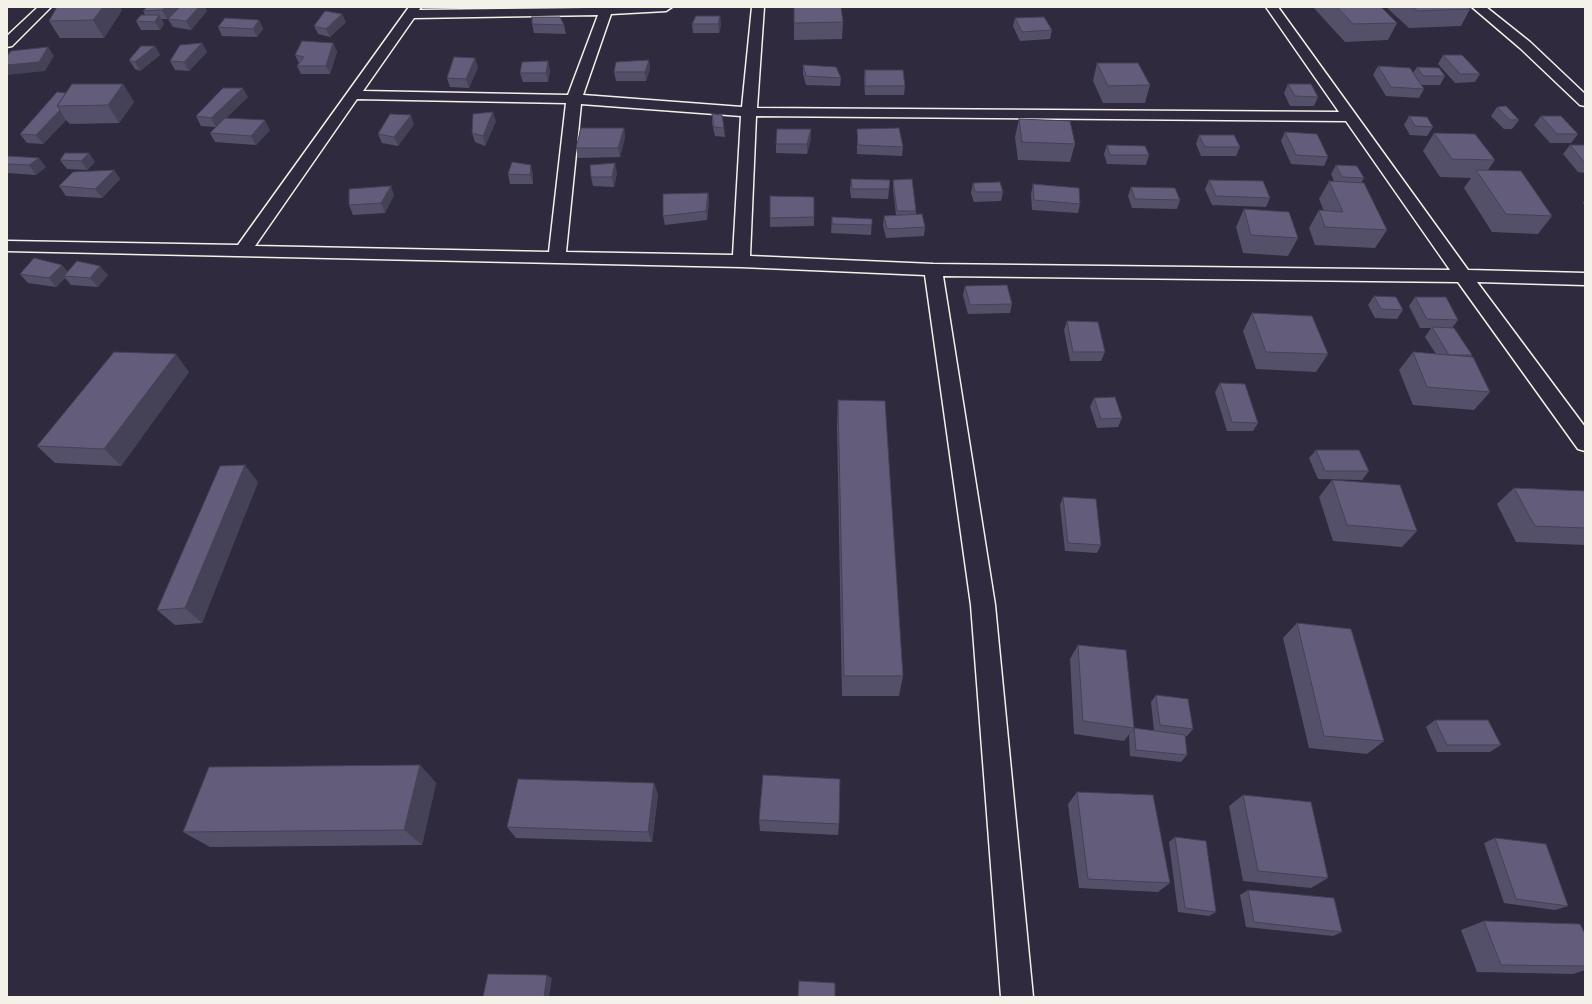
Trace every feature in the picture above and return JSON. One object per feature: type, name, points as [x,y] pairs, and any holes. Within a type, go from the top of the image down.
[{"type":"street","points":[[7,43],[45,7]]},
{"type":"street","points":[[242,252],[413,10],[606,9],[666,7]]},
{"type":"street","points":[[741,261],[749,112],[758,7]]},
{"type":"street","points":[[1272,7],[1463,276],[1585,443]]},
{"type":"street","points":[[1478,7],[1525,45],[1585,102]]},
{"type":"street","points":[[557,257],[574,99],[606,9]]},
{"type":"street","points":[[353,95],[574,99],[749,112],[1349,117]]},
{"type":"street","points":[[7,246],[741,261],[934,270],[1463,276],[1585,279]]},
{"type":"street","points":[[934,270],[983,605],[1017,997]]},
{"type":"building","points":[[57,7],[103,7],[93,20],[49,21]]},
{"type":"building","points":[[147,7],[167,7],[162,10],[143,11]]},
{"type":"building","points":[[180,7],[199,7],[186,21],[168,19]]},
{"type":"building","points":[[794,7],[841,7],[843,22],[794,23]]},
{"type":"building","points":[[1337,7],[1381,7],[1397,23],[1353,24]]},
{"type":"building","points":[[1413,7],[1468,7],[1470,9],[1418,11]]},
{"type":"building","points":[[325,11],[342,14],[326,29],[314,26]]},
{"type":"building","points":[[141,15],[159,15],[155,22],[136,21]]},
{"type":"building","points":[[696,16],[720,16],[718,24],[692,24]]},
{"type":"building","points":[[532,17],[560,17],[564,25],[532,24]]},
{"type":"building","points":[[1044,17],[1052,30],[1022,32],[1015,18]]},
{"type":"building","points":[[225,18],[259,20],[253,29],[218,27]]},
{"type":"building","points":[[302,41],[333,43],[326,66],[297,66],[304,57],[295,55]]},
{"type":"building","points":[[202,43],[184,62],[170,61],[180,45]]},
{"type":"building","points":[[141,46],[155,46],[135,62],[129,60]]},
{"type":"building","points":[[48,47],[39,62],[7,65],[7,56],[11,51]]},
{"type":"building","points":[[1443,55],[1462,55],[1480,74],[1460,74]]},
{"type":"building","points":[[454,57],[475,58],[466,79],[447,78]]},
{"type":"building","points":[[649,60],[645,72],[614,72],[616,62]]},
{"type":"building","points":[[548,61],[546,73],[520,73],[522,62]]},
{"type":"building","points":[[1097,63],[1138,63],[1150,85],[1108,86]]},
{"type":"building","points":[[803,65],[836,67],[841,78],[806,76]]},
{"type":"building","points":[[1378,66],[1410,68],[1424,89],[1391,87]]},
{"type":"building","points":[[1417,67],[1439,68],[1445,76],[1423,76]]},
{"type":"building","points":[[865,70],[903,70],[905,86],[865,86]]},
{"type":"building","points":[[72,84],[123,84],[108,105],[57,106]]},
{"type":"building","points":[[1288,84],[1311,84],[1318,97],[1295,96]]},
{"type":"building","points":[[223,88],[243,88],[211,118],[196,116]]},
{"type":"building","points":[[57,92],[66,93],[57,106],[60,110],[36,135],[20,134]]},
{"type":"building","points":[[1506,106],[1519,120],[1510,120],[1497,107]]},
{"type":"building","points":[[493,112],[483,136],[472,133],[473,114]]},
{"type":"building","points":[[390,114],[411,115],[394,137],[378,134]]},
{"type":"building","points":[[712,114],[722,115],[724,128],[714,127]]},
{"type":"building","points":[[1409,116],[1427,117],[1433,127],[1415,126]]},
{"type":"building","points":[[1541,116],[1561,116],[1578,134],[1557,134]]},
{"type":"building","points":[[225,118],[265,120],[251,136],[210,133]]},
{"type":"building","points":[[1019,119],[1070,121],[1075,144],[1022,142]]},
{"type":"building","points":[[581,128],[624,128],[618,148],[576,148]]},
{"type":"building","points":[[899,128],[903,147],[858,145],[857,129]]},
{"type":"building","points":[[777,129],[811,129],[807,144],[776,144]]},
{"type":"building","points":[[1285,132],[1317,134],[1328,157],[1296,155]]},
{"type":"building","points":[[1434,133],[1475,134],[1495,160],[1452,159]]},
{"type":"building","points":[[1199,135],[1234,135],[1240,147],[1205,147]]},
{"type":"building","points":[[1107,145],[1145,146],[1149,155],[1110,155]]},
{"type":"building","points":[[1570,145],[1585,145],[1585,163]]},
{"type":"building","points":[[65,153],[89,153],[81,161],[60,160]]},
{"type":"building","points":[[7,156],[39,158],[29,165],[7,164]]},
{"type":"building","points":[[512,162],[531,165],[530,175],[508,174]]},
{"type":"building","points":[[615,163],[612,177],[591,177],[590,165]]},
{"type":"building","points":[[1336,165],[1357,166],[1364,178],[1342,177]]},
{"type":"building","points":[[114,170],[95,189],[59,186],[73,172]]},
{"type":"building","points":[[1476,170],[1521,171],[1552,216],[1506,214]]},
{"type":"building","points":[[851,179],[890,180],[889,189],[852,189]]},
{"type":"building","points":[[912,179],[916,211],[897,211],[893,180]]},
{"type":"building","points":[[1209,180],[1263,181],[1270,198],[1216,196]]},
{"type":"building","points":[[1329,181],[1364,183],[1387,230],[1325,227],[1319,210],[1343,212]]},
{"type":"building","points":[[1000,182],[1003,192],[975,192],[973,183]]},
{"type":"building","points":[[1033,184],[1079,188],[1080,204],[1034,200]]},
{"type":"building","points":[[391,186],[381,203],[349,205],[349,189]]},
{"type":"building","points":[[1131,187],[1175,188],[1180,200],[1135,199]]},
{"type":"building","points":[[708,193],[706,211],[663,216],[663,194]]},
{"type":"building","points":[[770,196],[814,197],[814,217],[770,218]]},
{"type":"building","points":[[1244,209],[1289,212],[1298,238],[1251,235]]},
{"type":"building","points":[[922,214],[925,227],[887,229],[884,216]]},
{"type":"building","points":[[832,217],[872,219],[872,225],[832,224]]},
{"type":"building","points":[[34,258],[62,265],[49,278],[20,274]]},
{"type":"building","points":[[77,261],[100,266],[90,278],[64,276]]},
{"type":"building","points":[[1007,285],[1012,304],[970,305],[965,286]]},
{"type":"building","points":[[1374,296],[1396,297],[1403,310],[1381,309]]},
{"type":"building","points":[[1415,297],[1446,297],[1458,320],[1427,319]]},
{"type":"building","points":[[1252,313],[1312,316],[1328,354],[1266,352]]},
{"type":"building","points":[[1067,321],[1098,322],[1105,352],[1073,352]]},
{"type":"building","points":[[1432,327],[1454,328],[1472,355],[1449,355]]},
{"type":"building","points":[[114,352],[176,354],[104,449],[37,446]]},
{"type":"building","points":[[1413,352],[1473,357],[1490,392],[1427,387]]},
{"type":"building","points":[[1220,383],[1245,384],[1258,423],[1232,422]]},
{"type":"building","points":[[1115,397],[1122,418],[1101,419],[1094,398]]},
{"type":"building","points":[[838,400],[885,401],[903,676],[844,676]]},
{"type":"building","points":[[1316,450],[1359,450],[1369,471],[1325,471]]},
{"type":"building","points":[[245,465],[185,608],[157,610],[220,466]]},
{"type":"building","points":[[1332,480],[1400,485],[1417,531],[1347,525]]},
{"type":"building","points":[[1514,488],[1585,491],[1585,528],[1535,526]]},
{"type":"building","points":[[1063,497],[1096,499],[1101,545],[1068,543]]},
{"type":"building","points":[[1297,623],[1351,629],[1384,741],[1324,736]]},
{"type":"building","points":[[1078,645],[1126,650],[1134,728],[1083,721]]},
{"type":"building","points":[[1156,695],[1188,699],[1193,729],[1160,725]]},
{"type":"building","points":[[1435,720],[1488,720],[1501,745],[1447,745]]},
{"type":"building","points":[[1134,728],[1185,735],[1187,755],[1136,750]]},
{"type":"building","points":[[420,765],[404,830],[183,832],[209,767]]},
{"type":"building","points":[[763,775],[840,779],[839,824],[759,820]]},
{"type":"building","points":[[518,779],[654,783],[648,832],[507,827]]},
{"type":"building","points":[[1077,792],[1153,795],[1170,883],[1088,879]]},
{"type":"building","points":[[1243,795],[1311,802],[1328,878],[1258,871]]},
{"type":"building","points":[[1175,837],[1206,841],[1216,912],[1185,908]]},
{"type":"building","points":[[1495,838],[1546,844],[1568,906],[1516,899]]},
{"type":"building","points":[[1248,890],[1334,898],[1342,932],[1254,922]]},
{"type":"building","points":[[1484,921],[1580,924],[1585,934],[1585,966],[1501,965]]},
{"type":"building","points":[[488,974],[547,975],[544,997],[483,997]]},
{"type":"building","points":[[799,981],[835,983],[835,997],[798,997]]}]
